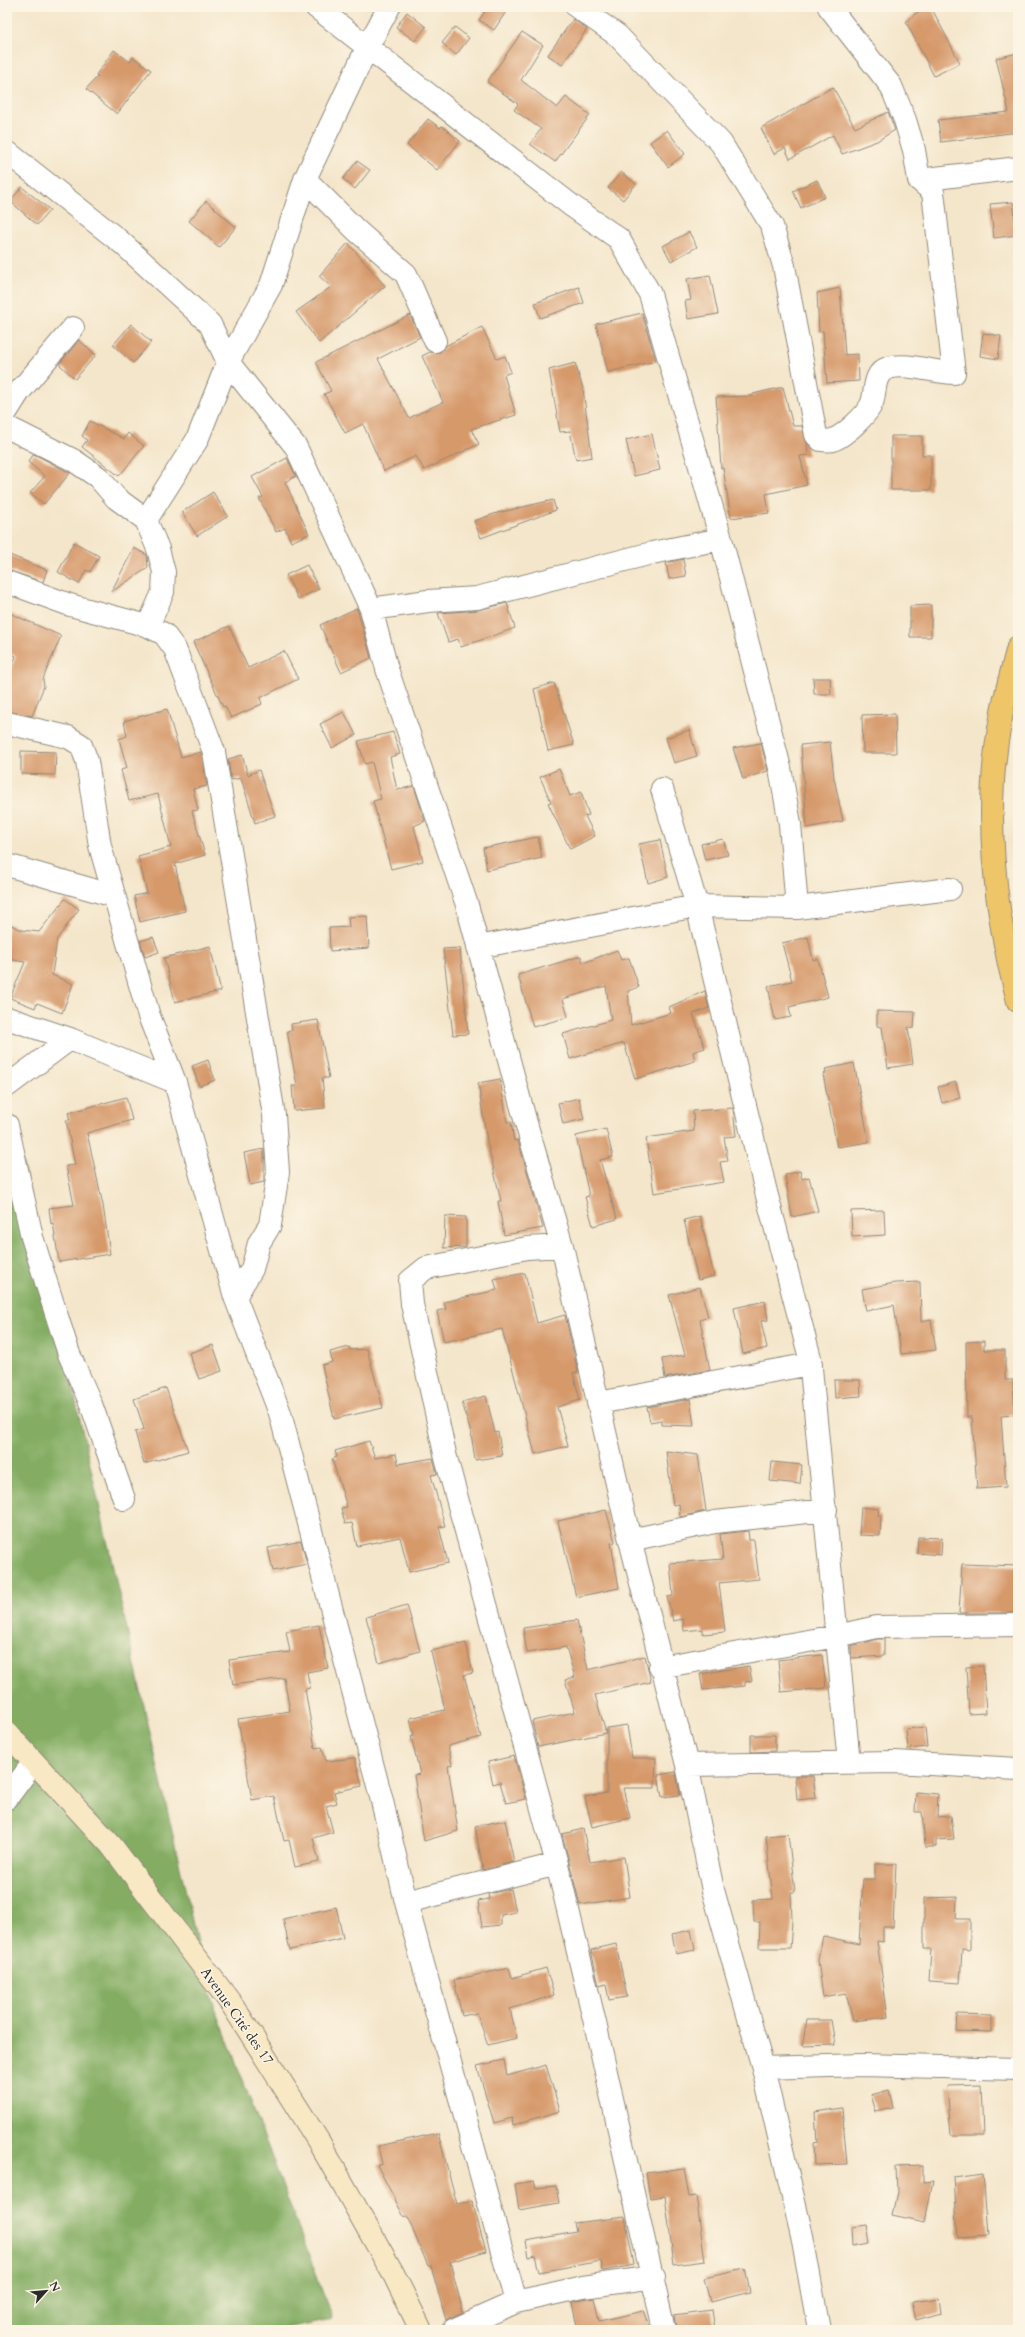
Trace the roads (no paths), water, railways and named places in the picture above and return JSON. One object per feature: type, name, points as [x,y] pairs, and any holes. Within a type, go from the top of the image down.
[{"type":"main road","points":[[1018,647],[1000,719],[992,793],[996,887],[1018,1001]]},
{"type":"street","points":[[316,7],[572,206],[619,238],[650,294],[720,539],[780,768],[790,824],[797,908]]},
{"type":"street","points":[[146,520],[197,440],[228,362],[271,285],[305,179],[368,46],[389,7]]},
{"type":"street","points":[[577,7],[617,35],[721,143],[772,226],[784,266],[816,435],[821,440],[832,440],[858,422],[872,404],[877,379],[881,372],[888,368],[902,367],[954,373],[933,192],[919,180],[914,150],[905,120],[891,86],[829,7]]},
{"type":"street","points":[[7,152],[122,243],[210,324],[228,362],[296,447],[371,608],[387,669],[467,905],[526,1123],[562,1246],[660,1667],[687,1765],[713,1890],[763,2068],[802,2236],[819,2330]]},
{"type":"street","points":[[919,180],[1018,168]]},
{"type":"street","points":[[305,179],[356,230],[406,274],[435,341]]},
{"type":"street","points":[[7,411],[19,392],[73,328]]},
{"type":"street","points":[[7,427],[73,460],[98,477],[116,498],[146,520],[158,549],[164,572],[163,592],[148,626]]},
{"type":"street","points":[[371,608],[428,601],[477,598],[652,553],[720,539]]},
{"type":"street","points":[[7,582],[70,605],[148,626],[164,634],[175,649],[214,752],[274,1115],[278,1172],[270,1225],[259,1244],[252,1269],[235,1297]]},
{"type":"street","points":[[7,723],[68,737],[81,745],[87,761],[100,846],[149,1016],[175,1082],[235,1297],[280,1413],[382,1801],[406,1902],[516,2302]]},
{"type":"street","points":[[662,789],[698,906],[766,1192],[811,1364],[849,1762]]},
{"type":"street","points":[[7,864],[114,896]]},
{"type":"street","points":[[478,947],[698,906],[797,908],[950,889]]},
{"type":"street","points":[[7,1018],[70,1039],[175,1082]]},
{"type":"street","points":[[7,1086],[70,1039]]},
{"type":"street","points":[[7,1125],[32,1237],[46,1282],[69,1354],[91,1404],[124,1500]]},
{"type":"street","points":[[562,1246],[528,1248],[426,1268],[410,1281],[412,1304],[446,1458],[557,1864],[654,2277],[664,2330]]},
{"type":"street","points":[[598,1403],[811,1364]]},
{"type":"street","points":[[630,1540],[715,1522],[826,1510]]},
{"type":"street","points":[[660,1667],[837,1636],[876,1627],[1018,1625]]},
{"type":"street","name":"Avenue Cité des 17","points":[[7,1733],[33,1763],[111,1845],[233,2006],[319,2142],[394,2275],[421,2330]]},
{"type":"street","points":[[687,1765],[895,1762],[1018,1769]]},
{"type":"street","points":[[7,1798],[33,1763]]},
{"type":"street","points":[[406,1902],[557,1864]]},
{"type":"street","points":[[763,2068],[862,2065],[1018,2069]]},
{"type":"street","points":[[453,2330],[516,2302],[583,2287],[654,2277]]}]
